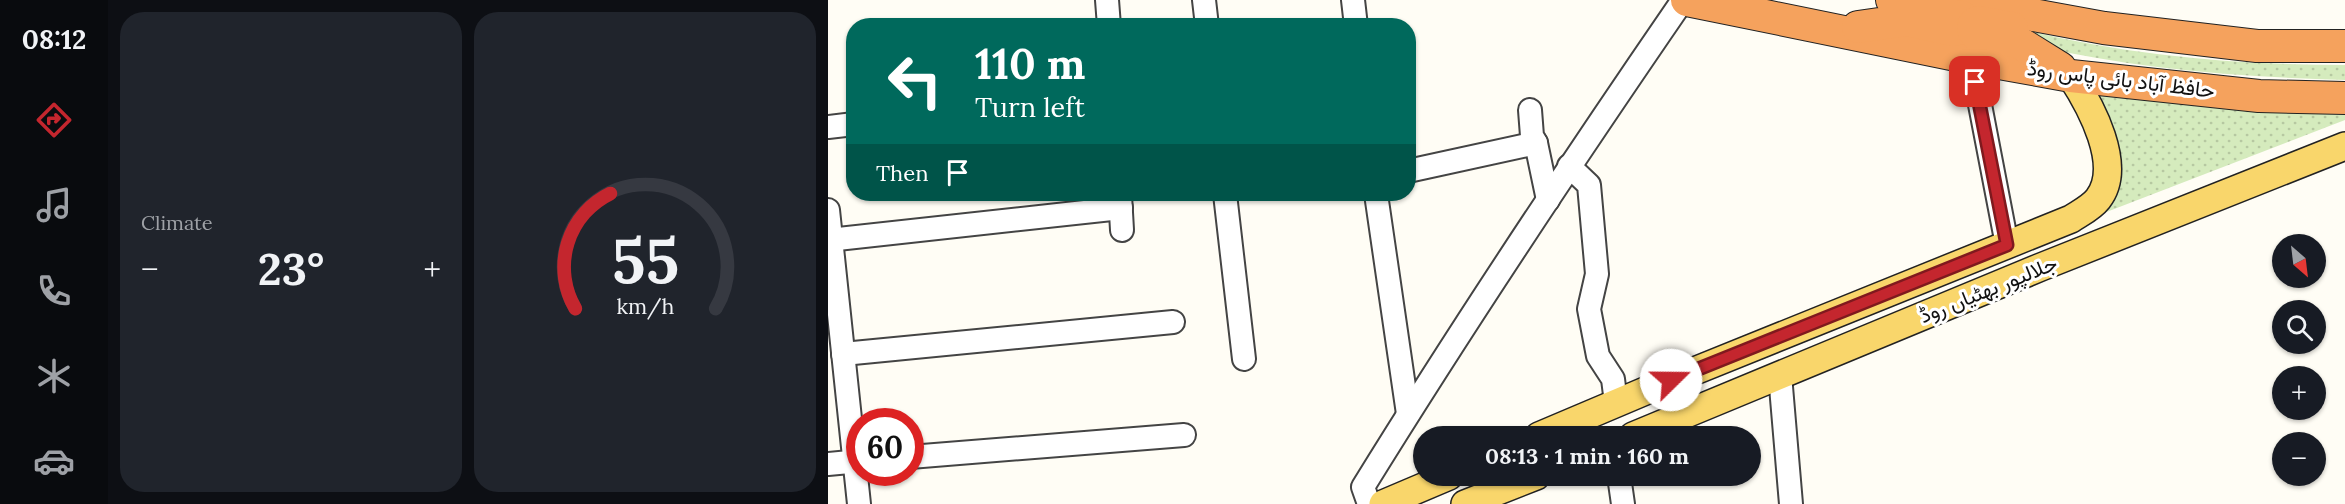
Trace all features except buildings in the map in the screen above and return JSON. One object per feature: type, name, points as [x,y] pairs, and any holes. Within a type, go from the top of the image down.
[{"type":"highway","name":"حافظ آباد بائی پاس روڈ","points":[[1685,0],[2071,76],[2259,96],[2345,98]]},
{"type":"highway","points":[[1834,30],[1908,20],[1953,30],[1964,28],[1965,22],[1962,17],[1920,10],[1892,0]]},
{"type":"highway","points":[[1951,0],[2104,28],[2257,46],[2345,46]]},
{"type":"highway","points":[[2071,76],[2018,42],[1977,35],[1973,30],[1974,24],[1978,22],[2021,29],[2104,28]]},
{"type":"main road","name":"جلالپور بھٹیاں روڈ","points":[[1562,426],[2072,219],[2099,198],[2106,178],[2106,155],[2090,108],[2071,76]]},
{"type":"main road","name":"جلالپور بھٹیاں روڈ","points":[[1657,426],[2041,267],[2345,146]]},
{"type":"main road","points":[[1383,504],[1425,486]]},
{"type":"main road","points":[[1465,504],[1511,486]]},
{"type":"street","points":[[1107,0],[1108,18]]},
{"type":"street","points":[[1204,0],[1205,18]]},
{"type":"street","points":[[1353,0],[1355,18]]},
{"type":"street","points":[[1369,504],[1363,487],[1408,414],[1569,166],[1685,0]]},
{"type":"street","points":[[1971,58],[2007,245]]},
{"type":"street","points":[[1530,110],[1532,136],[1536,143],[1548,200]]},
{"type":"street","points":[[828,127],[846,125]]},
{"type":"street","points":[[1416,169],[1536,143]]},
{"type":"street","points":[[1569,166],[1589,185],[1597,274],[1589,309],[1598,356],[1613,379],[1616,403]]},
{"type":"street","points":[[1226,201],[1244,359]]},
{"type":"street","points":[[1377,201],[1408,414]]},
{"type":"street","points":[[828,210],[838,350],[848,408]]},
{"type":"street","points":[[830,240],[1121,211]]},
{"type":"street","points":[[838,350],[1173,322]]},
{"type":"street","points":[[1779,375],[1791,504]]},
{"type":"street","points":[[924,456],[1184,435]]},
{"type":"street","points":[[828,464],[846,462]]},
{"type":"street","points":[[858,486],[859,504]]},
{"type":"street","points":[[1620,486],[1623,504]]},
{"type":"green space","points":[[2021,29],[2101,46],[2182,57],[2263,63],[2345,65],[2345,80],[2222,74],[2140,65],[2018,42]]},
{"type":"green space","points":[[2081,92],[2345,98],[2345,120],[2052,233],[2106,178]]},
{"type":"route","points":[[1671,380],[2007,245],[1975,82]]}]
